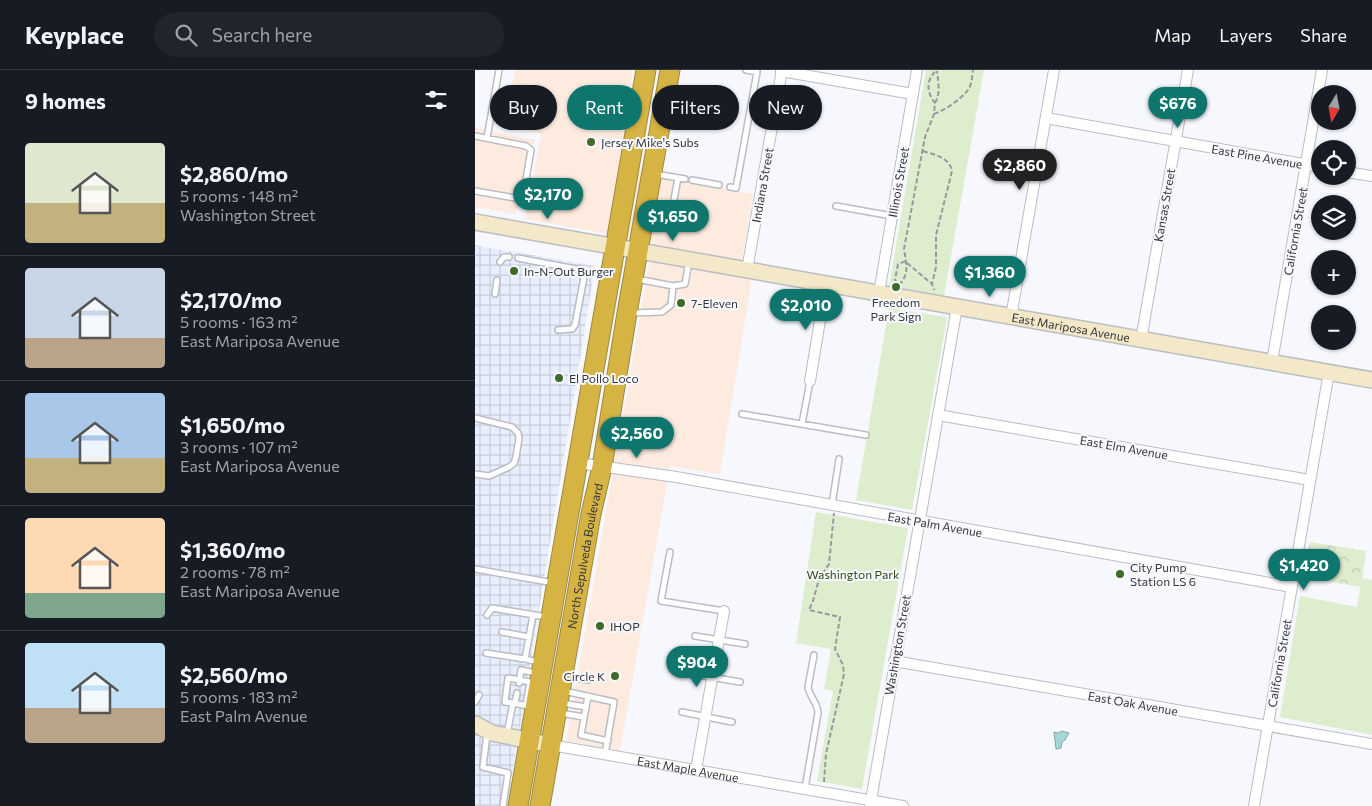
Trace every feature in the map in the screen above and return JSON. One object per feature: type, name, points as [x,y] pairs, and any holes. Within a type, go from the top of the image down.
[{"type":"highway","name":"North Sepulveda Boulevard","points":[[518,806],[529,740],[531,706],[542,668],[542,616],[557,583],[646,70]]},
{"type":"highway","name":"North Sepulveda Boulevard","points":[[540,806],[591,514],[602,467],[670,70]]},
{"type":"street","name":"Illinois Street","points":[[879,294],[917,70]]},
{"type":"street","points":[[1011,316],[1054,70]]},
{"type":"street","name":"Kansas Street","points":[[1141,340],[1187,70]]},
{"type":"street","name":"California Street","points":[[1272,362],[1322,70]]},
{"type":"street","points":[[781,71],[913,94]]},
{"type":"street","name":"Indiana Street","points":[[747,270],[757,191],[781,71]]},
{"type":"street","name":"East Pine Avenue","points":[[1046,118],[1311,165]]},
{"type":"street","points":[[1356,173],[1372,176]]},
{"type":"street","name":"East Mariposa Avenue","points":[[475,222],[1372,380]]},
{"type":"street","points":[[810,381],[826,284]]},
{"type":"street","name":"Washington Street","points":[[870,804],[957,307]]},
{"type":"street","name":"California Street","points":[[1254,806],[1329,372]]},
{"type":"street","name":"East Elm Avenue","points":[[938,415],[1310,480]]},
{"type":"street","name":"East Palm Avenue","points":[[578,463],[706,478],[833,509],[919,522],[1292,587]]},
{"type":"street","points":[[695,770],[724,611]]},
{"type":"street","name":"East Oak Avenue","points":[[894,661],[1372,744]]},
{"type":"street","name":"East Maple Avenue","points":[[481,728],[507,736],[805,789],[870,804],[903,806]]},
{"type":"lane","points":[[487,138],[499,70]]},
{"type":"lane","points":[[735,188],[757,72],[746,70]]},
{"type":"lane","points":[[475,136],[526,146],[531,150],[525,191],[515,198],[475,191]]},
{"type":"lane","points":[[652,174],[685,179]]},
{"type":"lane","points":[[644,217],[670,221],[678,178]]},
{"type":"lane","points":[[692,180],[719,185]]},
{"type":"lane","points":[[836,206],[892,216]]},
{"type":"lane","points":[[501,262],[504,257],[509,257]]},
{"type":"lane","points":[[519,258],[585,272],[575,325],[572,329],[558,330]]},
{"type":"lane","points":[[633,278],[673,286],[685,284],[689,260]]},
{"type":"lane","points":[[495,294],[497,280]]},
{"type":"lane","points":[[627,313],[662,312],[671,305],[673,286]]},
{"type":"lane","points":[[802,424],[810,381]]},
{"type":"lane","points":[[742,414],[866,435]]},
{"type":"lane","points":[[475,418],[512,428],[518,433],[519,438],[514,463],[489,476],[475,474]]},
{"type":"lane","points":[[833,509],[839,459]]},
{"type":"lane","points":[[670,552],[661,601],[724,611]]},
{"type":"lane","points":[[475,569],[557,583]]},
{"type":"lane","points":[[487,615],[492,608],[542,616],[529,637],[525,659]]},
{"type":"lane","points":[[502,632],[529,637]]},
{"type":"lane","points":[[695,636],[745,644]]},
{"type":"lane","points":[[486,653],[525,659],[542,668]]},
{"type":"lane","points":[[805,789],[818,713],[808,687],[814,655]]},
{"type":"lane","points":[[519,682],[521,670],[542,668]]},
{"type":"lane","points":[[687,673],[740,682]]},
{"type":"lane","points":[[508,678],[519,682],[530,682],[531,706],[505,702],[508,678]]},
{"type":"lane","points":[[560,695],[588,680]]},
{"type":"lane","points":[[507,736],[517,693]]},
{"type":"lane","points":[[475,702],[479,695]]},
{"type":"lane","points":[[560,695],[588,696],[614,702],[605,754]]},
{"type":"lane","points":[[560,695],[586,707]]},
{"type":"lane","points":[[560,695],[584,717]]},
{"type":"lane","points":[[588,696],[581,734],[582,736],[608,741]]},
{"type":"lane","points":[[681,712],[732,722]]},
{"type":"lane","points":[[481,728],[483,767],[509,773],[503,806]]},
{"type":"path","points":[[935,102],[931,97],[928,87],[932,74],[937,70]]},
{"type":"path","points":[[896,287],[905,278],[906,262],[904,249],[927,128],[934,114],[939,89],[937,70]]},
{"type":"path","points":[[934,114],[941,111],[967,91],[973,70]]},
{"type":"path","points":[[923,151],[946,159],[952,171],[936,235],[936,267],[932,284],[933,295]]},
{"type":"path","points":[[899,285],[895,280],[897,266],[900,262],[906,262],[932,284]]},
{"type":"path","points":[[824,784],[826,757],[844,674],[843,665],[835,649],[840,617],[809,610],[819,579],[829,564],[833,509]]},
{"type":"shaded area","points":[[515,70],[633,70],[631,85],[567,85],[567,130],[625,130],[619,169],[753,194],[742,261],[751,284],[720,474],[670,466],[620,751],[566,741],[653,242],[525,219],[541,134],[523,130],[557,130],[557,85],[512,85]]},
{"type":"shaded area","points":[[475,128],[535,140],[516,214],[475,207]]},
{"type":"shaded area","points":[[475,245],[595,266],[507,806],[475,806]]},
{"type":"green space","points":[[926,70],[984,70],[944,296],[889,286]]},
{"type":"green space","points":[[889,308],[946,317],[947,319],[912,510],[856,500]]},
{"type":"green space","name":"Washington Park","points":[[816,512],[908,528],[862,789],[817,781],[833,691],[824,689],[831,649],[796,643]]},
{"type":"green space","points":[[1310,542],[1366,551],[1361,587],[1303,577]]},
{"type":"green space","points":[[1362,578],[1372,580],[1372,735],[1280,717],[1300,596],[1357,607]]},
{"type":"water","points":[[1062,731],[1069,733],[1062,742],[1061,748],[1056,749],[1054,732]]},
{"type":"place","name":"Jersey Mike's Subs","points":[[591,142]]},
{"type":"place","name":"In-N-Out Burger","points":[[514,271]]},
{"type":"place","name":"Freedom Park Sign","points":[[896,287]]},
{"type":"place","name":"7-Eleven","points":[[681,303]]},
{"type":"place","name":"El Pollo Loco","points":[[559,378]]},
{"type":"place","name":"City Pump Station LS 6","points":[[1120,574]]},
{"type":"place","name":"IHOP","points":[[600,626]]},
{"type":"place","name":"Circle K","points":[[615,676]]}]
